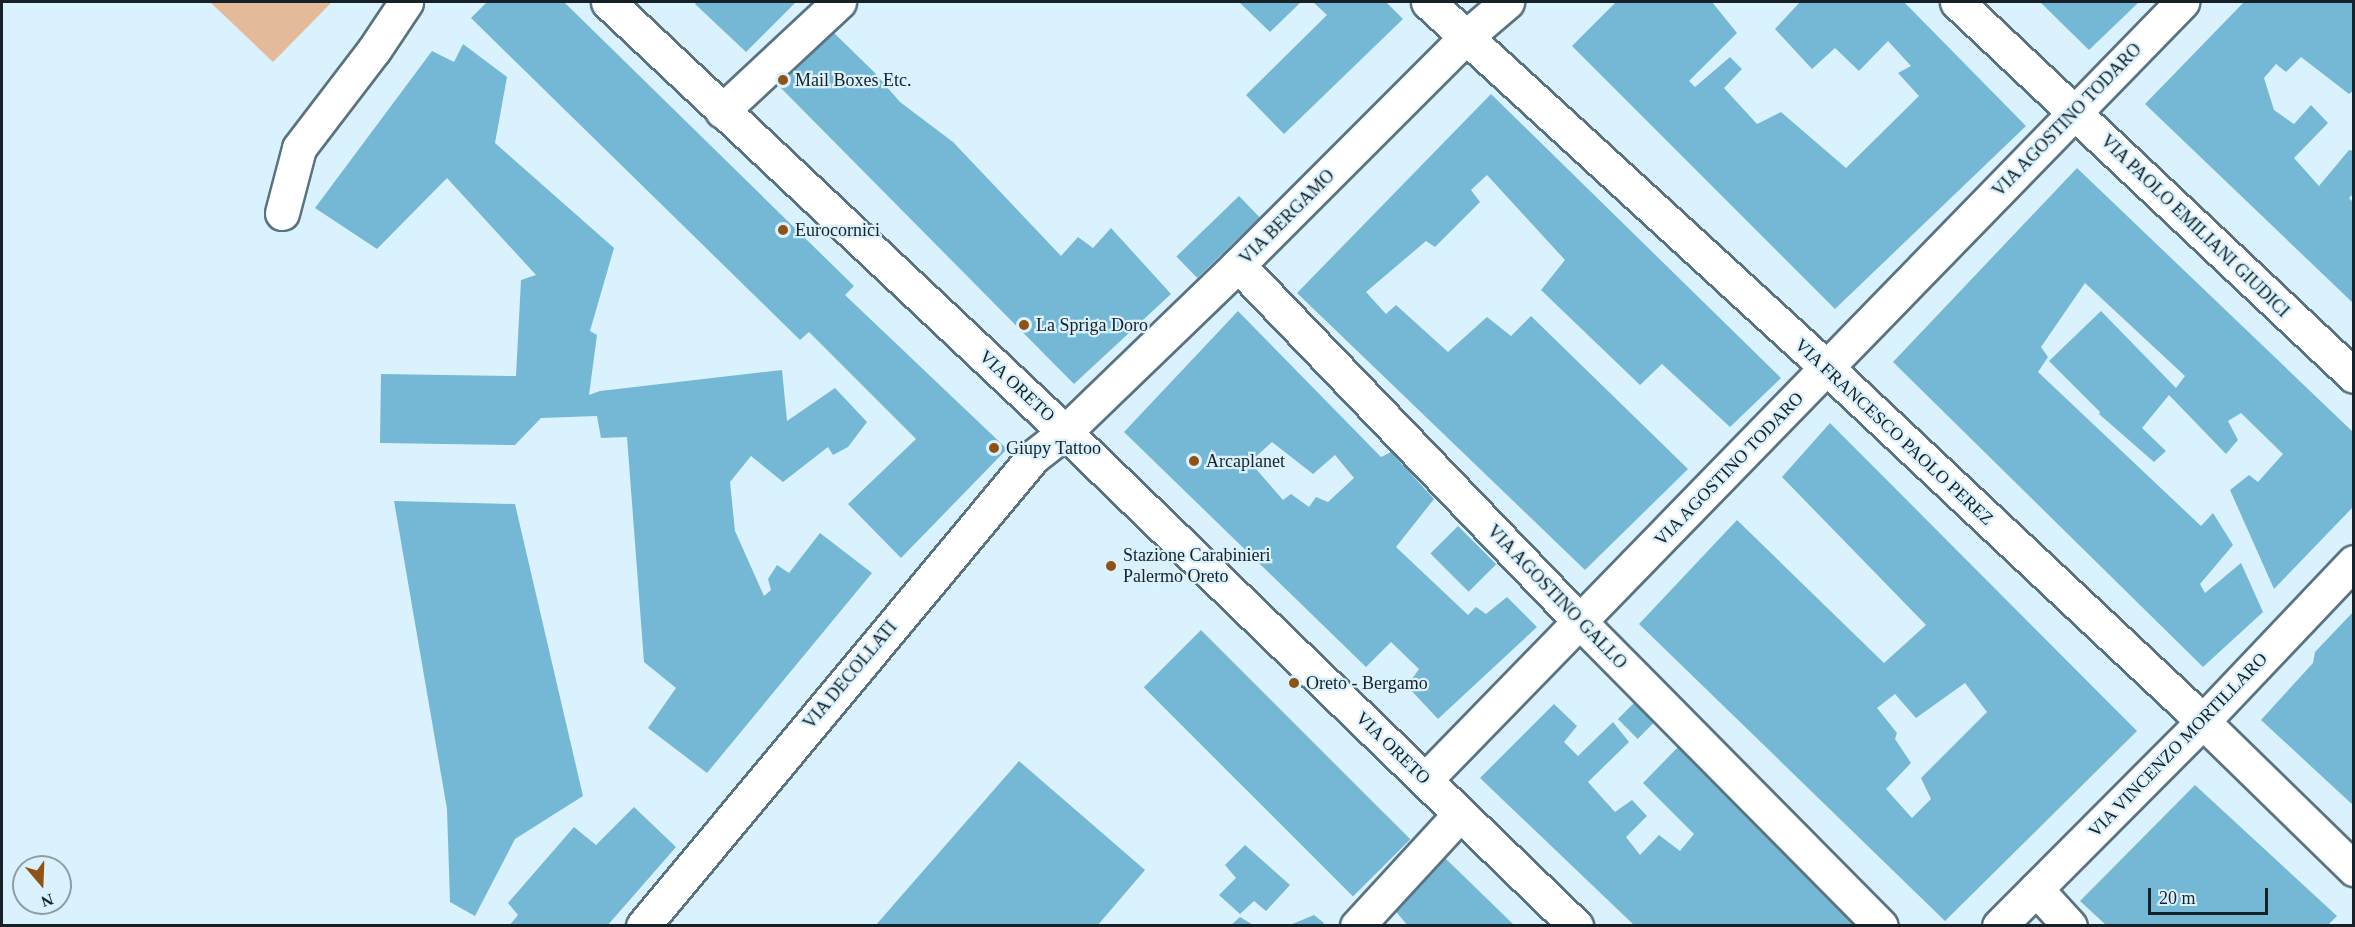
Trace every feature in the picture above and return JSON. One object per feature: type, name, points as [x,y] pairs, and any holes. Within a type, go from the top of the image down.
[{"type":"street","points":[[282,213],[299,148],[374,50],[406,2]]},
{"type":"street","name":"VIA ORETO","points":[[608,2],[1065,432],[1576,926]]},
{"type":"street","points":[[722,111],[839,2]]},
{"type":"street","name":"VIA FRANCESCO PAOLO PEREZ","points":[[1428,2],[1827,368],[2203,721],[2354,869]]},
{"type":"street","name":"VIA BERGAMO","points":[[1065,432],[1238,265],[1466,37],[1507,2]]},
{"type":"street","name":"VIA PAOLO EMILIANI GIUDICI","points":[[1957,2],[2354,376]]},
{"type":"street","name":"VIA AGOSTINO TODARO","points":[[1425,780],[2182,2]]},
{"type":"street","name":"VIA AGOSTINO GALLO","points":[[1238,265],[1579,621],[1881,926]]},
{"type":"street","name":"VIA DECOLLATI","points":[[643,926],[1032,457],[1065,432]]},
{"type":"street","name":"VIA VINCENZO MORTILLARO","points":[[1999,926],[2203,721],[2354,562]]},
{"type":"street","points":[[1357,926],[1460,814]]},
{"type":"street","points":[[2036,889],[2070,926]]},
{"type":"shaded area","points":[[210,2],[332,2],[273,62]]},
{"type":"building","points":[[487,2],[564,2],[854,286],[845,295],[1007,449],[901,558],[848,504],[916,439],[809,332],[800,340],[471,18]]},
{"type":"building","points":[[697,2],[796,2],[746,52],[695,4]]},
{"type":"building","points":[[1239,2],[1301,2],[1270,32]]},
{"type":"building","points":[[1313,2],[1386,2],[1403,19],[1284,134],[1246,95],[1327,15]]},
{"type":"building","points":[[1616,2],[1712,2],[1737,33],[1689,81],[1695,87],[1730,57],[1742,69],[1724,88],[1757,124],[1781,112],[1846,168],[1919,96],[1898,73],[1911,66],[1888,41],[1859,71],[1835,48],[1812,69],[1775,29],[1800,2],[1904,2],[2026,126],[1835,309],[1572,46]]},
{"type":"building","points":[[2040,2],[2139,2],[2089,50]]},
{"type":"building","points":[[2244,2],[2354,2],[2354,90],[2349,94],[2301,57],[2286,72],[2276,64],[2264,78],[2274,110],[2294,124],[2311,105],[2328,123],[2294,158],[2319,186],[2349,150],[2354,151],[2354,193],[2349,198],[2354,203],[2354,304],[2145,104]]},
{"type":"building","points":[[830,29],[874,72],[900,102],[953,142],[1061,256],[1078,237],[1093,248],[1111,228],[1171,294],[1074,384],[773,80]]},
{"type":"building","points":[[463,44],[507,77],[495,143],[614,248],[590,331],[597,335],[589,395],[600,391],[782,370],[787,421],[835,388],[867,422],[848,447],[833,455],[828,447],[783,482],[751,456],[730,482],[735,531],[764,596],[771,590],[768,579],[777,565],[789,573],[820,533],[872,573],[707,773],[648,728],[676,688],[644,662],[627,437],[601,438],[597,416],[541,418],[515,445],[380,443],[381,374],[516,376],[521,280],[536,275],[447,178],[377,249],[315,208],[432,51],[454,62]]},
{"type":"building","points":[[1491,94],[1781,378],[1730,427],[1662,364],[1640,385],[1541,290],[1565,260],[1487,175],[1471,190],[1480,202],[1435,247],[1426,241],[1366,292],[1386,314],[1396,305],[1448,352],[1487,317],[1511,336],[1531,316],[1688,469],[1585,570],[1297,293]]},
{"type":"building","points":[[2077,168],[2354,433],[2354,506],[2274,589],[2230,490],[2249,475],[2258,482],[2283,454],[2241,413],[2228,421],[2238,440],[2226,454],[2169,395],[2142,428],[2166,451],[2154,462],[2099,414],[2100,412],[2049,361],[2101,311],[2176,388],[2185,376],[2085,283],[2041,347],[2048,357],[2038,372],[2201,526],[2213,513],[2233,545],[2200,584],[2205,593],[2241,563],[2263,612],[2203,667],[1893,362]]},
{"type":"building","points":[[1239,196],[1260,218],[1197,278],[1176,256]]},
{"type":"building","points":[[1238,311],[1381,457],[1391,452],[1434,499],[1396,547],[1468,615],[1476,607],[1486,614],[1507,597],[1537,627],[1438,719],[1407,686],[1419,669],[1391,642],[1366,667],[1124,432]],"holes":[[[1272,442],[1313,474],[1335,455],[1354,478],[1328,502],[1316,497],[1309,507],[1291,494],[1283,500],[1250,462]]]},
{"type":"building","points":[[1830,423],[2137,731],[1945,921],[1639,624],[1737,520],[1884,663],[1926,625],[1782,477]],"holes":[[[1965,683],[1987,712],[1921,778],[1931,799],[1912,818],[1886,789],[1911,763],[1895,739],[1897,733],[1877,708],[1895,694],[1916,718]]]},
{"type":"building","points":[[394,501],[515,504],[583,796],[515,839],[475,916],[450,902],[447,809]]},
{"type":"building","points":[[1458,526],[1496,564],[1469,592],[1430,554]]},
{"type":"building","points":[[2354,611],[2354,806],[2261,720],[2313,663],[2315,652]]},
{"type":"building","points":[[1201,630],[1410,839],[1353,897],[1144,687]]},
{"type":"building","points":[[1637,700],[1657,720],[1638,739],[1618,719]]},
{"type":"building","points":[[1554,704],[1577,726],[1564,742],[1578,756],[1613,722],[1629,742],[1588,782],[1615,812],[1632,800],[1647,816],[1626,837],[1640,855],[1659,835],[1680,851],[1694,834],[1643,783],[1679,746],[1859,923],[1856,926],[1635,926],[1480,778]]},
{"type":"building","points":[[1019,761],[1145,870],[1097,926],[875,926]]},
{"type":"building","points":[[2195,785],[2337,916],[2327,926],[2107,926],[2080,901]]},
{"type":"building","points":[[634,807],[676,847],[607,926],[509,926],[518,915],[508,903],[574,827],[596,845]]},
{"type":"building","points":[[1245,845],[1290,885],[1266,911],[1254,901],[1240,914],[1219,895],[1236,878],[1225,865]]},
{"type":"building","points":[[1443,856],[1515,926],[1408,926],[1393,908]]},
{"type":"building","points":[[1314,915],[1324,923],[1322,925],[1290,925]]},
{"type":"building","points":[[1240,917],[1255,926],[1230,926]]},
{"type":"place","name":"Mail Boxes Etc.","points":[[783,80]]},
{"type":"place","name":"Eurocornici","points":[[783,230]]},
{"type":"place","name":"La Spriga Doro","points":[[1024,325]]},
{"type":"place","name":"Giupy Tattoo","points":[[994,448]]},
{"type":"place","name":"Arcaplanet","points":[[1194,461]]},
{"type":"place","name":"Stazione Carabinieri Palermo Oreto","points":[[1111,566]]},
{"type":"place","name":"Oreto - Bergamo","points":[[1294,683]]}]
